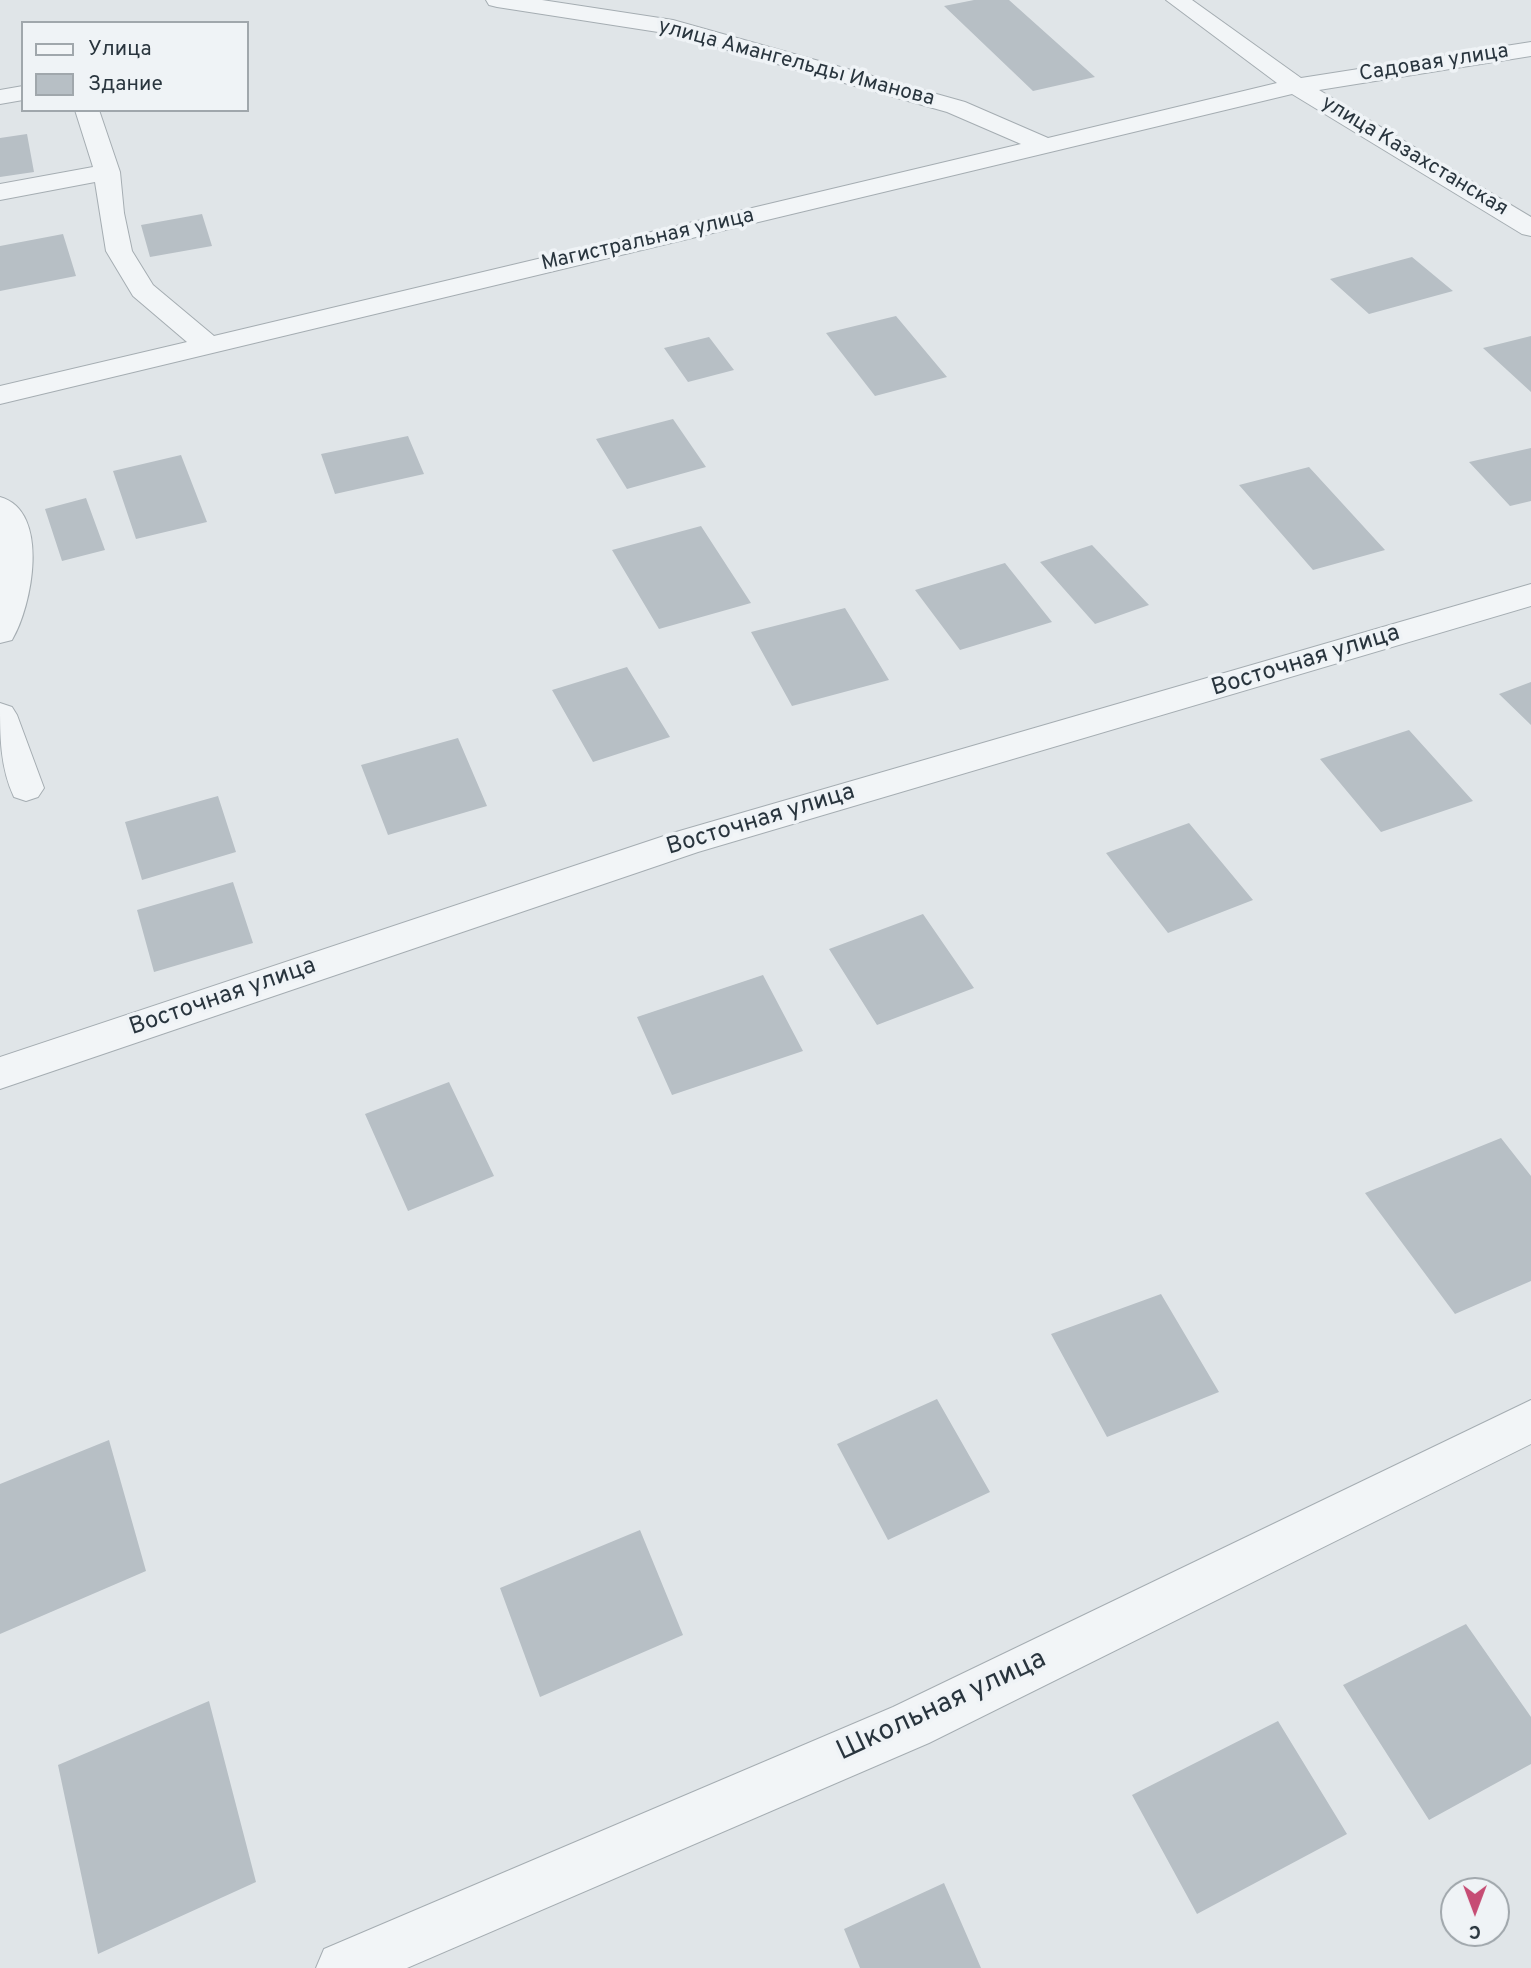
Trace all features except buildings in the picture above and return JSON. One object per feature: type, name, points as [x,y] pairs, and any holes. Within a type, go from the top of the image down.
[{"type":"street","name":"улица Амангельды Иманова","points":[[497,0],[673,27],[956,107],[1047,146]]},
{"type":"street","name":"улица Казахстанская","points":[[1177,0],[1296,86],[1531,228]]},
{"type":"street","name":"Садовая улица","points":[[1296,86],[1531,49]]},
{"type":"street","name":"Магистральная улица","points":[[0,395],[1296,86]]},
{"type":"street","points":[[0,97],[21,93]]},
{"type":"street","points":[[88,112],[107,172],[111,213],[119,251],[143,290],[209,346]]},
{"type":"street","points":[[0,192],[107,172]]},
{"type":"street","points":[[0,507],[13,530],[17,550],[16,571],[0,632]]},
{"type":"street","name":"Восточная улица","points":[[0,1073],[689,841],[1531,595]]},
{"type":"street","points":[[0,715],[26,788]]},
{"type":"street","name":"Школьная улица","points":[[343,1968],[911,1725],[1531,1422]]}]
